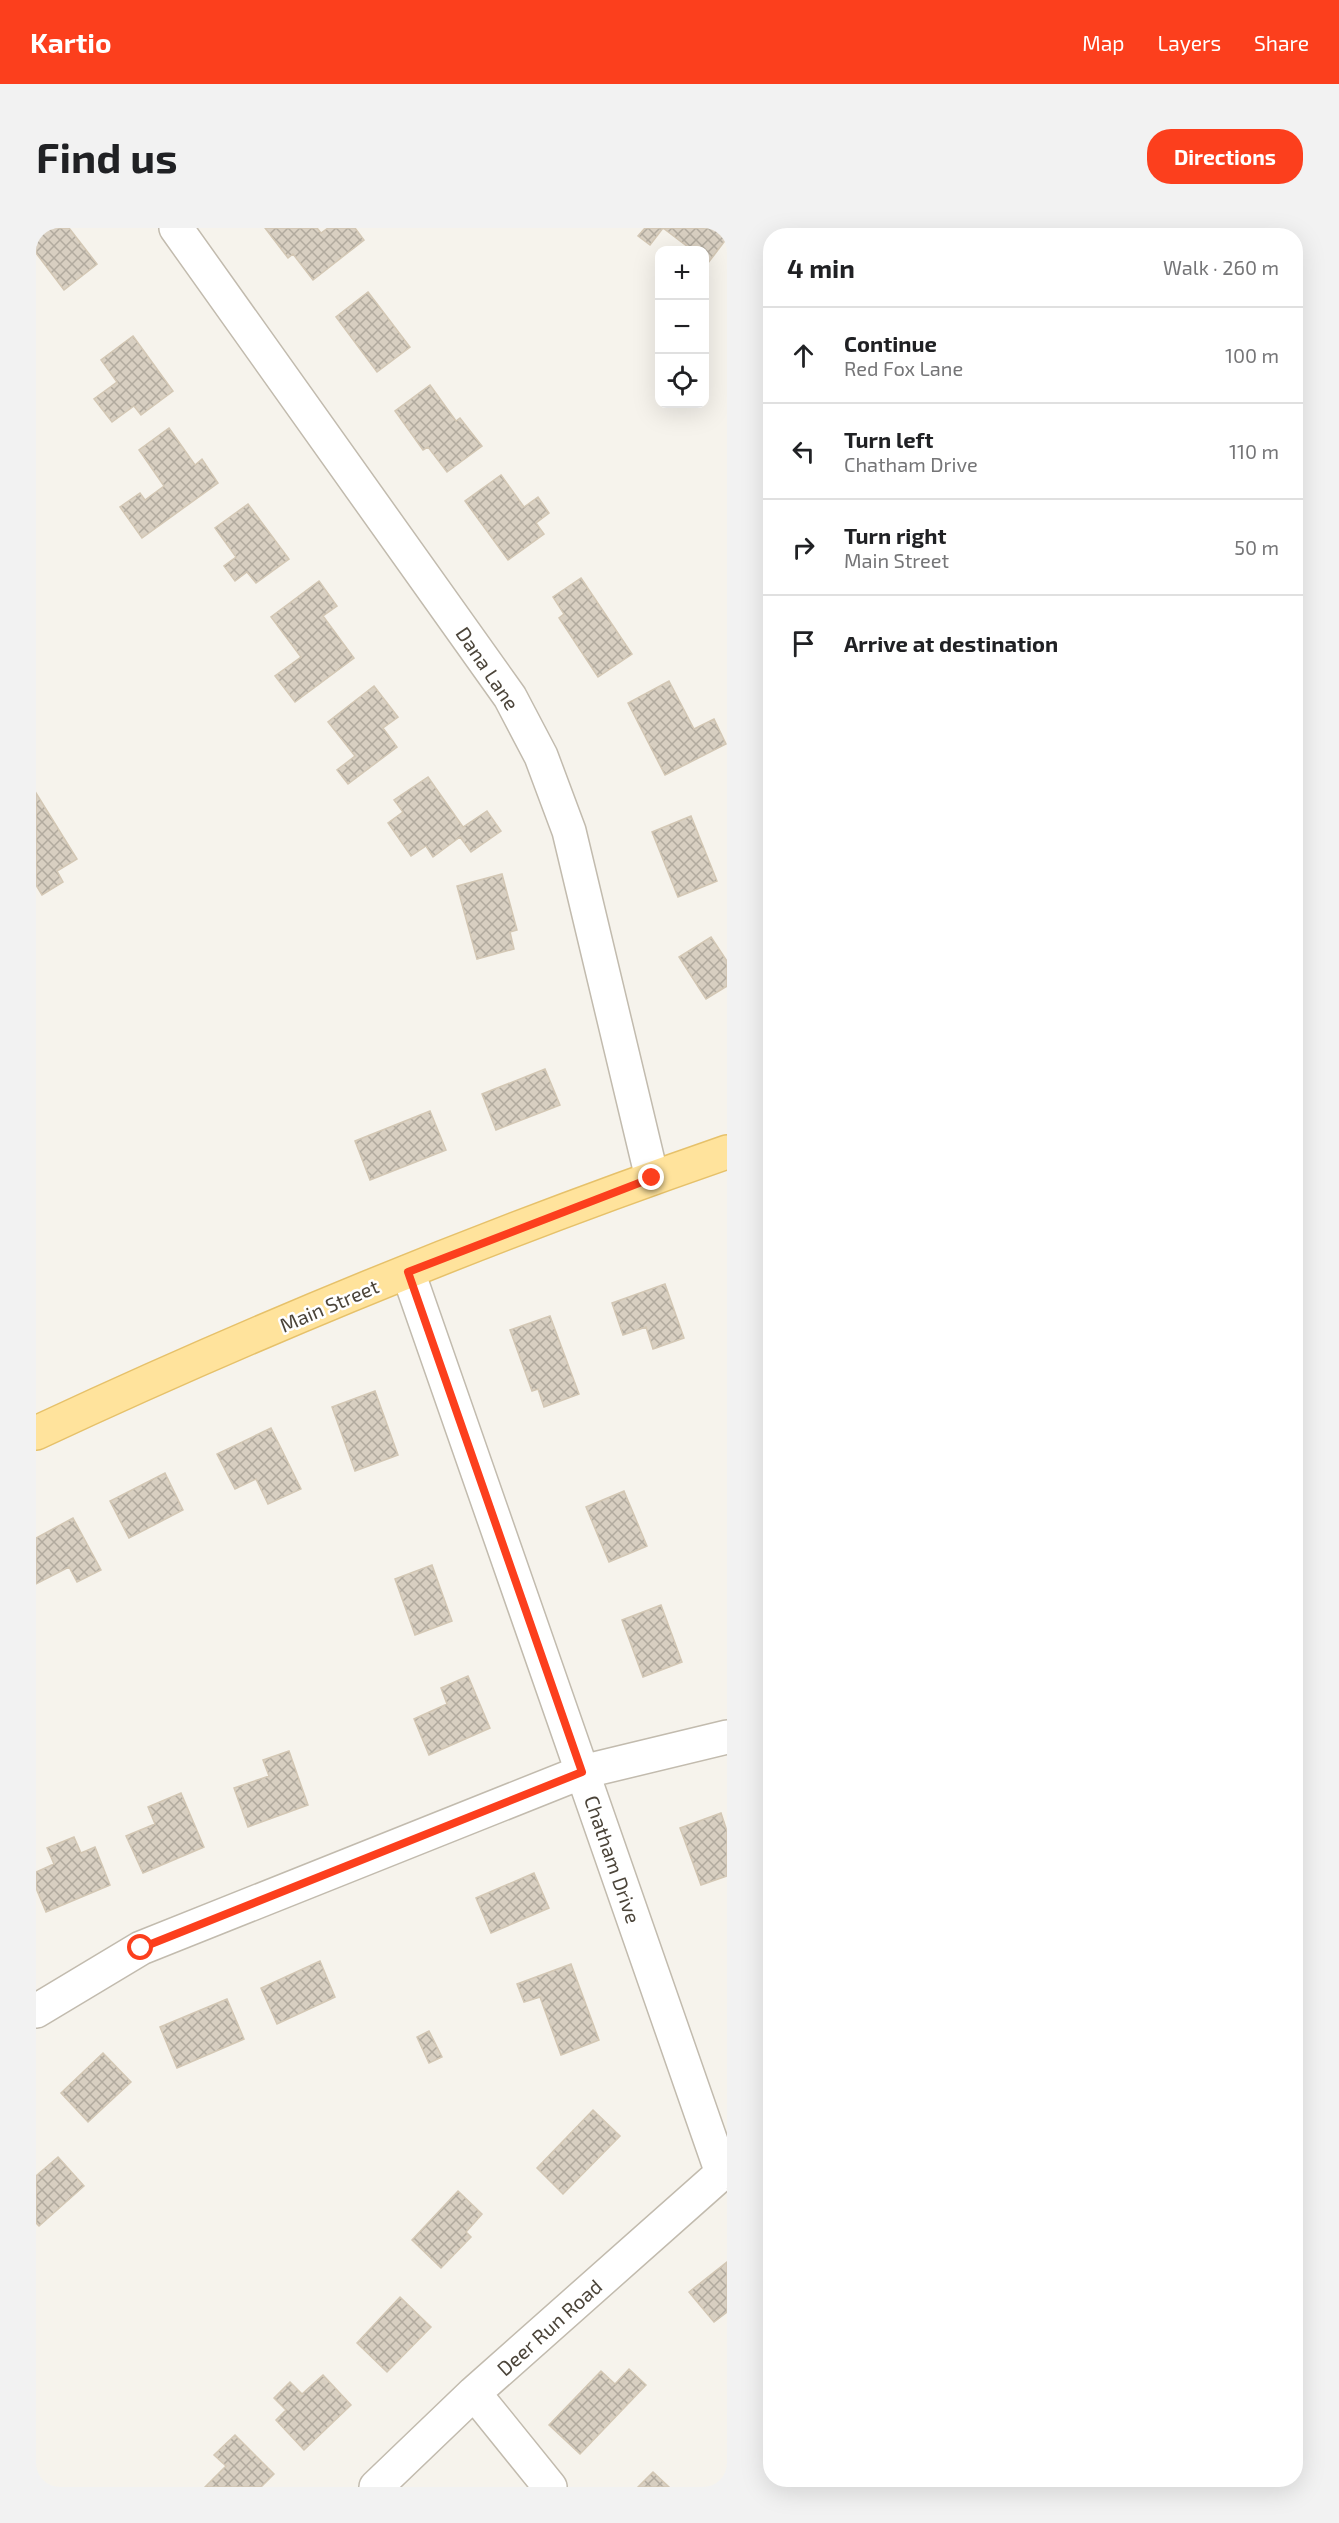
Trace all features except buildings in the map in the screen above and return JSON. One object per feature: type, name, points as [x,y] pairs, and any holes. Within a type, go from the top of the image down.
[{"type":"main road","name":"Main Street","points":[[36,1433],[236,1344],[408,1272],[652,1178],[727,1152]]},
{"type":"street","name":"Dana Lane","points":[[176,228],[510,697],[541,756],[569,831],[652,1178]]},
{"type":"street","name":"Chatham Drive","points":[[408,1272],[724,2173]]},
{"type":"street","points":[[36,2011],[141,1948],[582,1772],[727,1737]]},
{"type":"street","name":"Deer Run Road","points":[[376,2487],[474,2393],[724,2173]]},
{"type":"street","points":[[474,2393],[550,2487]]},
{"type":"route","points":[[141,1948],[582,1772],[408,1272],[652,1178]]}]
